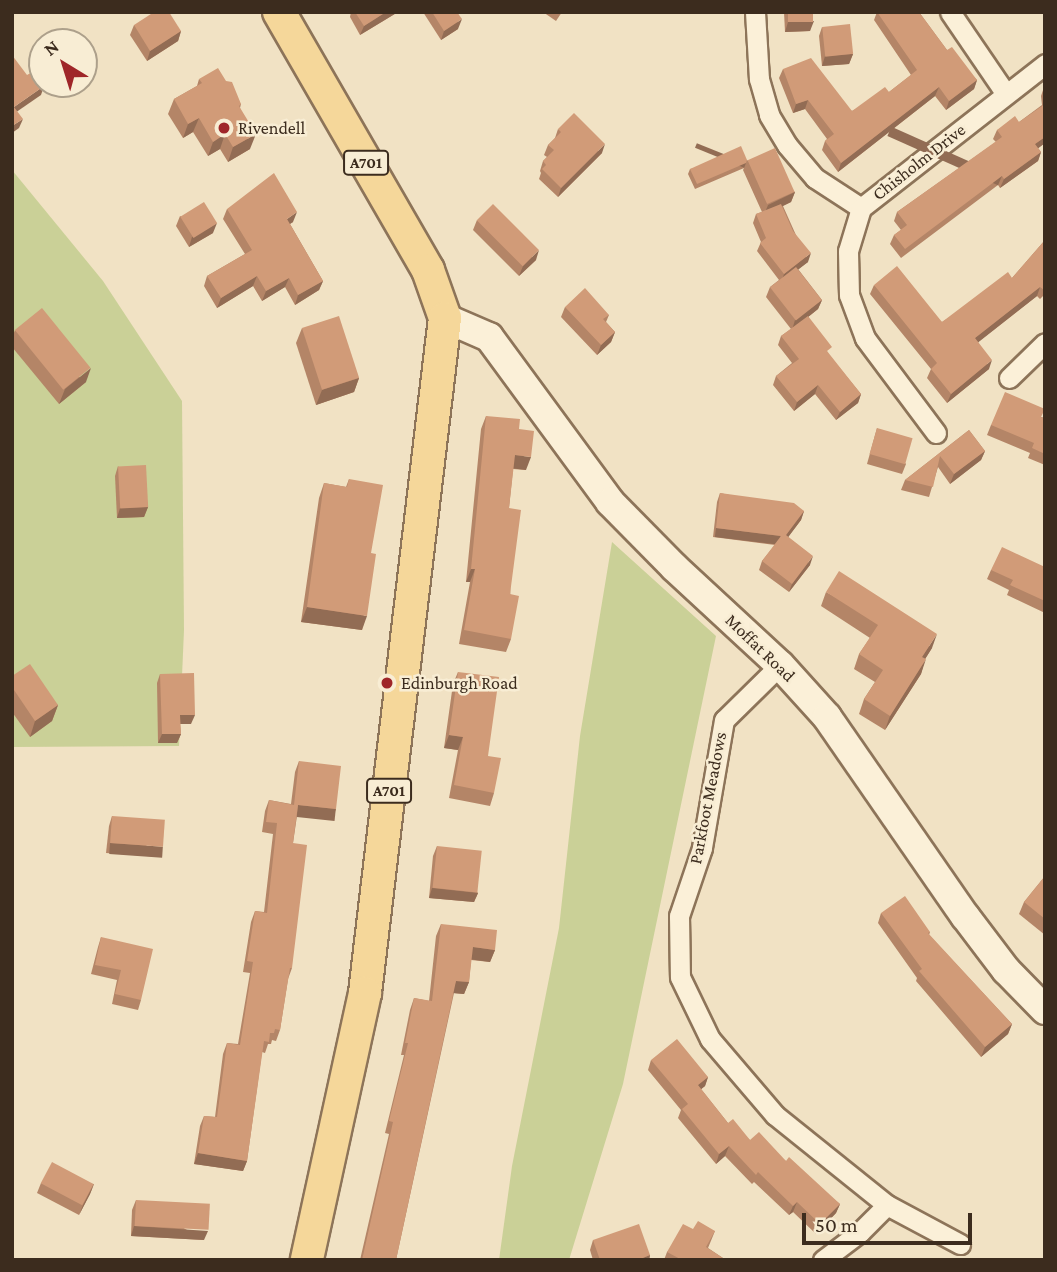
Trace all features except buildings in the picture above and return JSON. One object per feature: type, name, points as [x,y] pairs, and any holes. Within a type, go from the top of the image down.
[{"type":"main road","name":"A701","points":[[279,12],[428,270],[445,318],[365,993],[307,1260]]},
{"type":"street","points":[[755,12],[759,79],[769,115],[787,145],[815,178],[861,208]]},
{"type":"street","points":[[950,12],[1006,94]]},
{"type":"street","name":"Chisholm Drive","points":[[936,433],[865,338],[849,295],[848,251],[861,208],[1045,64]]},
{"type":"street","name":"Moffat Road","points":[[445,318],[489,337],[610,502],[674,567],[780,665],[827,717],[965,916],[1006,970],[1045,1010]]},
{"type":"street","points":[[1009,378],[1045,343]]},
{"type":"street","name":"Parkfoot Meadows","points":[[780,665],[723,719],[702,848],[679,916],[680,977],[710,1039],[775,1115],[887,1205],[960,1244]]},
{"type":"street","points":[[822,1260],[860,1232],[887,1205]]},
{"type":"green space","points":[[12,170],[103,281],[182,401],[184,630],[179,746],[12,747]]},
{"type":"green space","points":[[612,542],[716,636],[623,1084],[569,1260],[499,1260],[512,1166],[559,928],[580,736]]},
{"type":"place","name":"Rivendell","points":[[224,128]]},
{"type":"place","name":"Edinburgh Road","points":[[387,683]]}]
